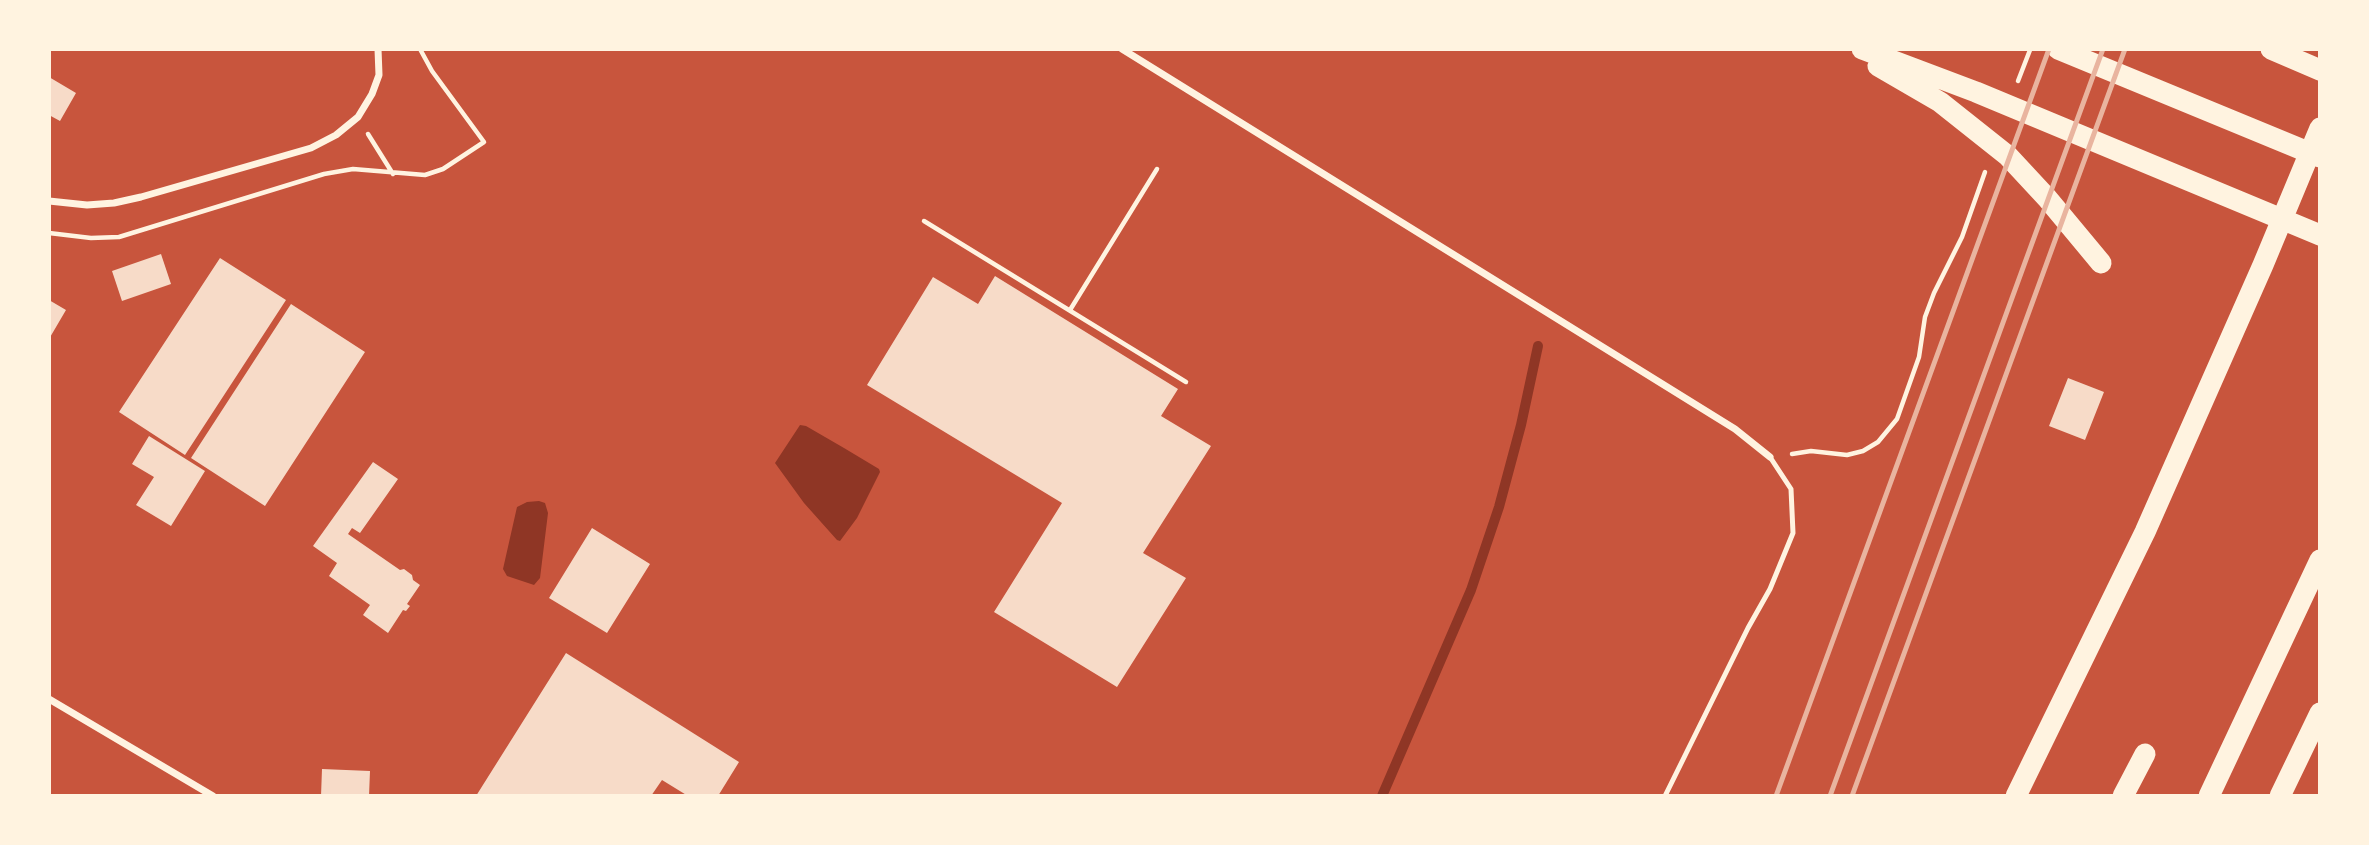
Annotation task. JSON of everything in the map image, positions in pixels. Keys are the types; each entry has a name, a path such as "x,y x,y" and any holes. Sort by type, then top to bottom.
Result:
{"highway":[{"path":"1849,49 1940,102 2008,156 2101,263"},
{"path":"1862,49 1976,93 2320,235"},
{"path":"2058,49 2320,157"},
{"path":"2271,49 2320,70"},
{"path":"2016,796 2145,531 2263,265 2320,128"},
{"path":"2209,796 2320,560"},
{"path":"2280,796 2320,713"},
{"path":"2123,796 2145,754"}],"street":[{"path":"49,201 87,205 114,203 311,148 337,135 358,117 372,94 379,75 378,49"},
{"path":"1122,49 1724,421 1770,457"},
{"path":"49,699 213,796"}],"lane":[{"path":"1665,796 1770,589 1793,533 1791,489 1770,457"}],"path":[{"path":"49,233 91,238 119,237 324,174 353,169 425,175 443,169 484,142 432,71 420,49"},
{"path":"1070,310 1157,169"},
{"path":"924,221 1186,382"},
{"path":"1770,457 1811,451 1847,455 1863,451 1878,442 1888,431 1897,419 1919,357 1926,317 1934,293 1962,237"}],"shaded area":[{"path":"800,425 879,469 880,472 857,518 840,541 804,503 775,463"},
{"path":"527,502 545,503 548,513 540,578 534,585 507,576 503,569 517,507"}],"building":[{"path":"49,77 76,93 60,121 49,115"},
{"path":"161,254 171,284 122,301 112,271"},
{"path":"220,258 286,300 185,455 119,412"},
{"path":"995,276 1178,389 1161,416 1211,446 1143,553 1186,578 1117,687 994,612 1062,503 867,385 933,277 978,304"},
{"path":"49,300 66,310 49,339"},
{"path":"291,304 365,352 265,506 191,458"},
{"path":"2068,378 2104,392 2085,440 2049,426"},
{"path":"149,436 205,471 171,526 136,505 154,477 132,464"},
{"path":"373,462 398,479 360,533 352,528 348,534 400,570 404,569 420,585 407,604 410,606 406,611 403,610 388,633 363,615 370,605 329,576 337,563 313,546"},
{"path":"592,528 650,564 607,633 549,598"},
{"path":"566,653 739,762 718,796 688,796 662,780 651,796 476,796"},
{"path":"322,769 370,771 369,796 321,796"}],"waterway":[{"path":"1382,796 1471,590 1499,507 1538,346"}],"railway":[{"path":"1776,796 2049,49"},
{"path":"1830,796 2103,49"},
{"path":"1852,796 2125,49"}]}
